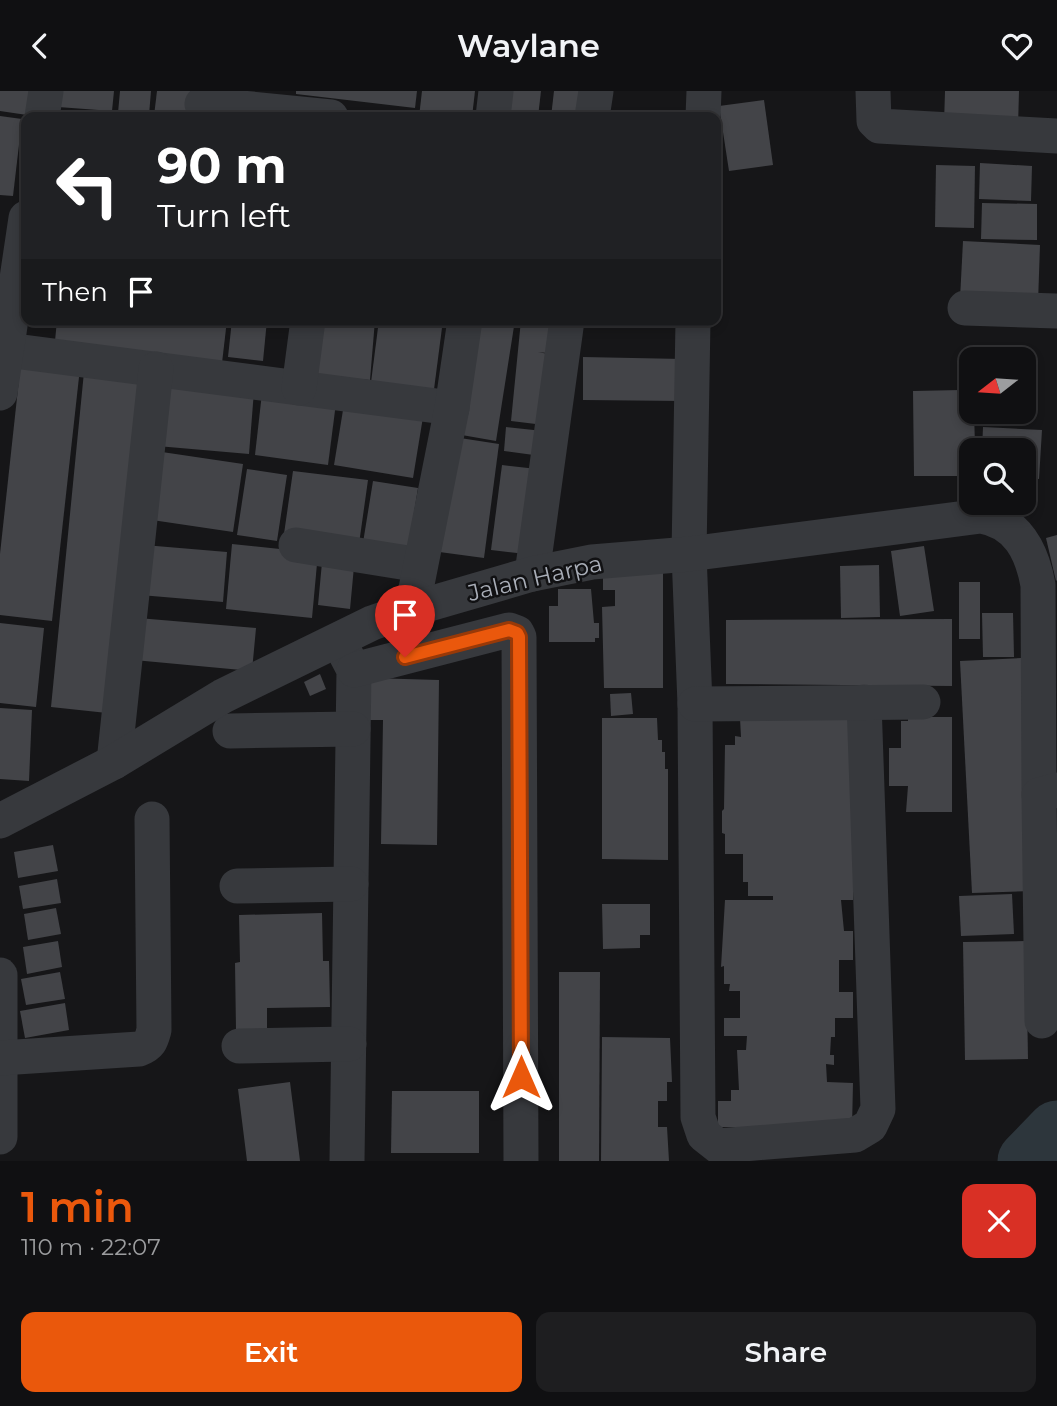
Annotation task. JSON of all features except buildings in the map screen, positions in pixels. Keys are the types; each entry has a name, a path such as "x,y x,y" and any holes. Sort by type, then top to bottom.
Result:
{"street":[{"path":"43,112 46,91"},
{"path":"494,112 496,91"},
{"path":"593,112 596,91"},
{"path":"702,112 704,91"},
{"path":"873,91 873,116 879,126 1057,136"},
{"path":"202,104 281,112"},
{"path":"0,393 3,349 21,246"},
{"path":"965,308 1057,311"},
{"path":"299,387 307,326"},
{"path":"412,609 452,408 464,326"},
{"path":"532,574 566,326"},
{"path":"693,326 689,554 695,704 698,1117 704,1135 718,1146 855,1135 870,1126 878,1109 863,702"},
{"path":"3,349 452,408"},
{"path":"114,762 156,369"},
{"name":"Jalan Harpa","path":"0,821 114,762 223,697 346,655 372,623 412,609 532,574 592,562 689,554 981,516 1003,522 1023,540 1044,603 1048,792 1042,1021"},
{"path":"296,545 420,565"},
{"path":"347,1161 353,729 346,655 509,630 517,633 519,637 521,1161"},
{"path":"695,704 923,702"},
{"path":"230,731 353,729"},
{"path":"1,1058 139,1049 151,1041 154,1030 152,820"},
{"path":"237,886 351,884"},
{"path":"0,975 0,1137"},
{"path":"239,1046 349,1044"}],"waterway":[{"path":"1028,1161 1057,1131"}],"route":[{"path":"405,657 509,630 517,633 519,637 521,1077"}]}
